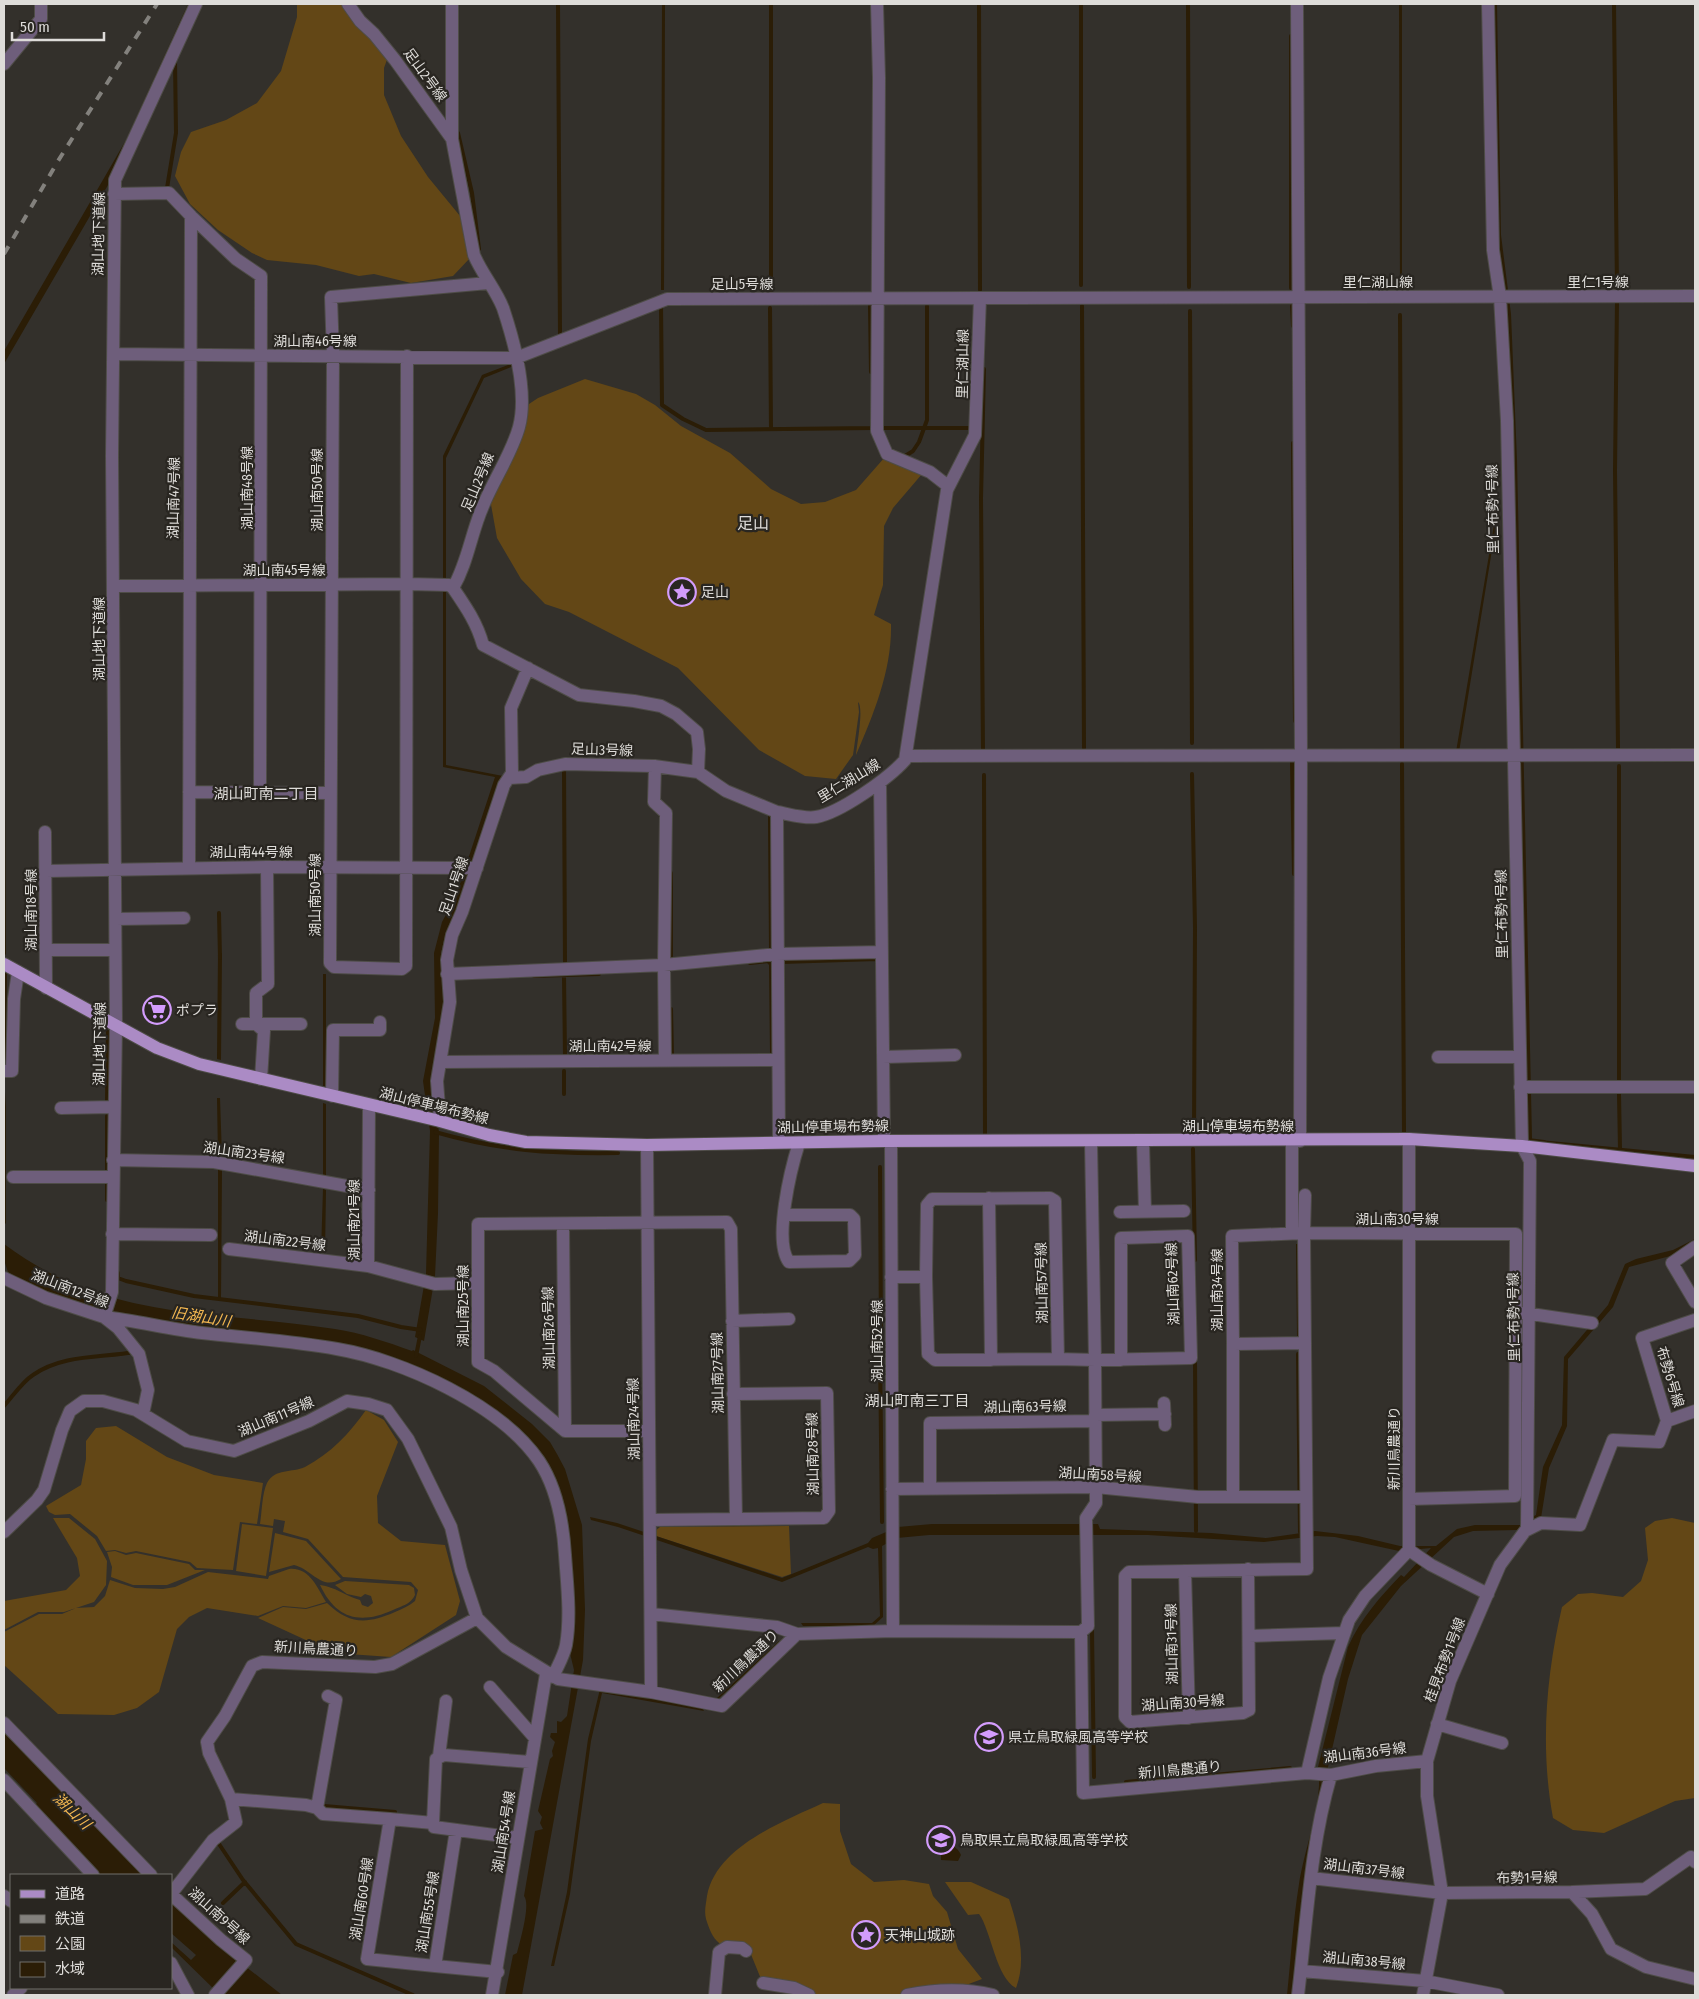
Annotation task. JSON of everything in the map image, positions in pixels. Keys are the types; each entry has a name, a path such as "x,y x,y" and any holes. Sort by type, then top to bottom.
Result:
{"main road":[{"name":"湖山停車場布勢線","path":"4,964 156,1048 199,1064 440,1121 489,1135 526,1142 646,1145 887,1141 1142,1142 1410,1139 1522,1146 1695,1166"}],"street":[{"path":"4,64 41,19 40,4"},
{"name":"湖山地下道線","path":"105,1315 112,1292 112,1177 116,1025 112,456 114,194 115,180 196,4"},
{"name":"足山2号線","path":"348,4 360,21 374,34 395,60 452,139 474,255 502,306 516,358 523,402 519,429 482,509 466,561 453,588"},
{"path":"452,4 452,139"},
{"path":"877,4 879,78 877,431 887,454 930,472 948,486"},
{"path":"1297,4 1301,756 1296,1141 1298,1233"},
{"path":"1488,4 1492,250 1500,297"},
{"path":"114,194 169,193 191,216"},
{"name":"湖山南47号線","path":"188,868 191,216"},
{"name":"湖山南48号線","path":"191,216 236,259 261,276 260,792"},
{"name":"湖山南50号線","path":"407,356 406,966 402,968 334,967 330,963 333,356 330,297 488,283"},
{"name":"里仁1号線","path":"1500,297 1695,296"},
{"name":"里仁湖山線","path":"777,812 814,817 820,816 845,804 880,782 902,764 906,756 948,486 976,435 980,298 1500,297"},
{"name":"里仁布勢1号線","path":"1500,297 1507,421 1522,1146 1530,1161 1528,1256 1531,1314 1527,1529"},
{"name":"足山5号線","path":"516,358 667,299 980,298"},
{"name":"湖山南46号線","path":"114,354 516,358"},
{"name":"湖山南45号線","path":"114,586 408,584 449,585 453,588"},
{"path":"453,588 478,626 483,646 579,695 661,706 676,714 697,732 699,748 698,772 726,791 777,812 779,1142"},
{"name":"足山1号線","path":"440,1121 437,1088 450,1002 447,960 452,934 462,912 472,868 504,785 512,773 511,708 528,668"},
{"path":"906,756 1695,756"},
{"name":"足山3号線","path":"508,778 526,777 538,770 565,764 655,766 698,772"},
{"path":"655,766 654,802 666,813 665,1061"},
{"name":"湖山南52号線","path":"880,782 883,1057 891,1277 893,1631"},
{"path":"189,792 330,793"},
{"name":"湖山南18号線","path":"45,832 46,988"},
{"path":"260,1079 264,1031 256,1024 256,993 268,984 268,867"},
{"name":"湖山南44号線","path":"46,871 268,867 472,868"},
{"path":"116,919 184,918"},
{"path":"46,950 115,950"},
{"path":"447,974 664,965 778,954 882,952"},
{"path":"4,1071 12,1071 14,999 18,972"},
{"path":"332,1096 333,1030 380,1030 380,1022"},
{"path":"242,1024 301,1024"},
{"path":"883,1057 955,1055"},
{"path":"1438,1057 1520,1057"},
{"name":"湖山南42号線","path":"441,1062 778,1060"},
{"path":"1520,1087 1695,1087"},
{"name":"湖山南21号線","path":"369,1105 368,1266 430,1282 477,1283"},
{"path":"62,1108 114,1107"},
{"name":"新川鳥農通り","path":"1409,1550 1410,1139"},
{"path":"1081,1632 1088,1626 1086,1518 1096,1503 1091,1142"},
{"path":"1142,1142 1145,1211"},
{"path":"784,1215 850,1215 854,1219 854,1255 849,1261 789,1262 784,1256 784,1215 790,1171 799,1143"},
{"name":"湖山南24号線","path":"646,1145 651,1692"},
{"name":"湖山南23号線","path":"113,1160 214,1162 369,1190"},
{"path":"13,1177 112,1177"},
{"path":"1298,1233 1304,1195"},
{"path":"989,1198 991,1360"},
{"name":"湖山南57号線","path":"989,1198 1050,1198 1055,1202 1058,1360 935,1360 928,1354 927,1205 932,1199 989,1198"},
{"path":"1120,1212 1184,1211"},
{"name":"湖山南25号線","path":"565,1431 494,1371 478,1362 478,1224 647,1222"},
{"name":"湖山南27号線","path":"647,1222 728,1222 731,1228 736,1519"},
{"name":"湖山南26号線","path":"563,1224 565,1431"},
{"name":"湖山南30号線","path":"1248,1569 1250,1636 1249,1710 1243,1713 1130,1722 1125,1717 1125,1576 1129,1572 1248,1569 1307,1570 1305,1343 1298,1233 1516,1234 1515,1496 1409,1499"},
{"name":"湖山南34号線","path":"1298,1233 1232,1236 1232,1344 1305,1343"},
{"path":"112,1234 211,1235"},
{"name":"湖山南62号線","path":"1058,1360 1121,1360 1191,1358 1188,1236 1121,1238 1121,1360"},
{"path":"1695,1247 1672,1263 1695,1302"},
{"name":"湖山南22号線","path":"229,1249 368,1266"},
{"path":"891,1277 926,1277"},
{"name":"湖山南12号線","path":"4,1278 46,1298 105,1315 124,1334 139,1354 148,1390 143,1414"},
{"path":"1517,1313 1592,1323"},
{"name":"湖山南54号線","path":"105,1315 202,1333 339,1349 370,1357 449,1388 498,1420 538,1460 555,1492 560,1514 565,1552 566,1646 552,1677 534,1737 498,1972 492,1995"},
{"path":"732,1321 788,1319"},
{"name":"布勢6号線","path":"1667,1421 1642,1338 1695,1320"},
{"path":"1232,1344 1233,1497"},
{"name":"湖山南28号線","path":"733,1394 827,1393 829,1510 824,1518 736,1519"},
{"name":"湖山南11号線","path":"4,1532 37,1500 44,1490 62,1430 70,1411 77,1405 93,1400 126,1407 143,1414 187,1441 234,1451 309,1421 347,1401 387,1410 408,1439 451,1527 461,1570 477,1618"},
{"path":"1527,1529 1541,1523 1580,1525 1613,1440 1659,1442 1667,1421 1695,1413"},
{"path":"1095,1418 1165,1414"},
{"name":"湖山南63号線","path":"930,1489 930,1423 1095,1418"},
{"path":"565,1431 648,1431"},
{"name":"湖山南58号線","path":"892,1489 1096,1487 1198,1497 1306,1497"},
{"path":"650,1520 736,1519"},
{"name":"桂見布勢1号線","path":"1425,1981 1442,1893 1427,1796 1427,1761 1450,1681 1500,1565 1527,1529"},
{"path":"1307,1773 1329,1678 1349,1620 1365,1596 1409,1550 1431,1564 1488,1594"},
{"name":"湖山南31号線","path":"1185,1570 1188,1718"},
{"path":"651,1614 777,1627 797,1634"},
{"path":"477,1618 506,1647 552,1677"},
{"name":"新川鳥農通り","path":"172,1894 213,1840 236,1822 231,1800 209,1753 207,1742 225,1716 252,1666 262,1662 375,1667 392,1664 477,1618"},
{"name":"新川鳥農通り","path":"552,1677 651,1692 722,1706 797,1634 893,1631 1081,1632 1083,1793 1307,1773"},
{"path":"1250,1636 1344,1633"},
{"path":"490,1688 534,1737"},
{"path":"317,1808 336,1700 328,1696"},
{"path":"446,1701 439,1756 436,1759 434,1827 518,1838"},
{"path":"4,1723 150,1874"},
{"path":"1437,1724 1502,1743"},
{"path":"439,1756 530,1762"},
{"name":"湖山南36号線","path":"1307,1773 1331,1775 1376,1766 1427,1761"},
{"path":"1311,1878 1319,1823 1331,1775"},
{"path":"4,1780 92,1874"},
{"path":"231,1800 306,1805 317,1808 323,1814 433,1823"},
{"name":"湖山南60号線","path":"390,1819 367,1959 435,1966"},
{"name":"湖山南55号線","path":"456,1830 435,1966 498,1972"},
{"path":"1572,1892 1645,1889 1691,1858 1695,1862"},
{"name":"湖山南37号線","path":"1298,1995 1311,1878 1442,1893"},
{"name":"布勢1号線","path":"1442,1893 1572,1892 1592,1914 1611,1949 1646,1968 1695,1979"},
{"name":"湖山南9号線","path":"172,1894 221,1940 246,1960 215,1995"},
{"path":"715,1995 719,1952 727,1947 742,1948 746,1951"},
{"path":"172,1965 188,1995"},
{"name":"湖山南38号線","path":"1301,1971 1425,1981"},
{"path":"1423,1995 1425,1981 1498,1995"},
{"path":"763,1983 794,1988 809,1995"},
{"path":"907,1995 929,1990 972,1990 993,1995"}],"green space":[{"path":"297,4 346,4 389,54 384,68 384,95 401,136 428,177 465,222 470,258 453,276 411,283 374,274 359,276 316,265 267,260 252,253 218,230 190,204 175,176 181,152 191,132 226,120 257,103 281,71 297,17"},
{"path":"585,379 636,394 655,405 681,426 730,453 771,489 801,504 825,502 856,490 885,457 922,474 893,508 884,526 883,585 874,615 891,624 891,641 885,675 881,691 856,755 860,718 860,705 858,702 859,712 853,755 836,779 805,776 759,750 678,668 569,612 545,604 521,579 497,538 490,499 529,404 538,398"},
{"path":"366,1410 384,1420 398,1442 377,1496 378,1523 401,1541 445,1545 460,1601 456,1615 391,1657 334,1653 258,1618 283,1607 306,1609 327,1603 351,1619 367,1620 385,1616 415,1601 418,1590 411,1582 343,1577 308,1539 283,1532 285,1521 274,1519 273,1526 260,1524 264,1492 270,1478 279,1473 305,1467 323,1456 346,1435"},
{"path":"116,1426 167,1457 214,1475 263,1483 257,1524 240,1522 233,1570 197,1568 190,1562 136,1551 126,1553 115,1550 106,1551 97,1536 70,1514 55,1515 49,1512 46,1506 81,1485 86,1459 86,1441 96,1428"},
{"path":"53,1518 69,1518 95,1539 107,1561 106,1585 94,1602 64,1612 38,1612 4,1630 4,1601 66,1590 80,1576 77,1558"},
{"path":"1672,1518 1695,1523 1695,1798 1675,1801 1604,1833 1573,1830 1553,1818 1547,1765 1546,1739 1549,1686 1556,1633 1562,1607 1578,1594 1592,1593 1623,1597 1641,1581 1648,1560 1645,1528 1655,1521"},
{"path":"242,1524 273,1528 266,1576 236,1571"},
{"path":"789,1526 791,1574 782,1577 656,1536 655,1531 660,1527"},
{"path":"275,1533 306,1541 341,1579 334,1582 322,1581 294,1565 269,1572"},
{"path":"115,1551 126,1555 136,1553 189,1564 195,1570 205,1570 167,1585 133,1585 111,1577 112,1567 107,1552"},
{"path":"289,1569 296,1569 308,1575 326,1602 306,1608 283,1606 258,1616 207,1608 189,1617 177,1629 159,1692 137,1708 114,1715 58,1714 4,1665 4,1632 39,1614 62,1614 76,1608 94,1607 105,1596 110,1580 135,1588 163,1589 175,1587 208,1572 268,1579 269,1576"},
{"path":"345,1581 409,1585 414,1588 415,1595 406,1604 381,1615 360,1618 350,1616 341,1612 334,1605 320,1585 360,1600 362,1605 368,1607 373,1603 371,1596 365,1594 361,1597 347,1594 335,1585"},
{"path":"823,1803 840,1804 840,1831 851,1864 874,1882 904,1880 929,1884 933,1896 947,1912 958,1949 982,1979 966,1985 930,1988 896,1995 817,1995 797,1986 761,1979 750,1952 726,1947 716,1941 706,1919 705,1908 713,1879 723,1863 753,1838"},
{"path":"945,1882 971,1882 1009,1899 1018,1932 1021,1955 1021,1966 1016,1988 1009,1983 1003,1974 979,1914 968,1915"}],"water":[{"path":"188,4 193,4 108,185 4,364 4,351 126,140"},
{"path":"662,4 665,4 664,290 661,290"},
{"path":"1399,4 1402,4 1402,293 1400,293"},
{"path":"1493,4 1497,4 1501,235 1511,314 1517,460 1532,1138 1527,1159 1528,1519 1536,1515 1543,1467 1562,1425 1564,1357 1608,1305 1625,1264 1636,1259 1673,1250 1695,1239 1695,1243 1674,1255 1629,1267 1613,1307 1568,1359 1567,1426 1549,1468 1541,1518 1517,1530 1473,1531 1454,1537 1401,1586 1362,1635 1348,1679 1328,1767 1295,1995 1287,1995 1301,1871 1316,1810 1319,1780 1318,1767 1348,1647 1365,1617 1378,1600 1401,1575 1404,1577 1431,1548 1399,1551 1335,1537 1317,1536 1264,1542 1148,1535 929,1535 897,1538 882,1546 883,1617 873,1626 803,1626 801,1623 872,1623 880,1616 878,1548 868,1547 782,1582 618,1527 591,1520 590,1517 617,1523 782,1578 868,1543 872,1538 898,1527 932,1524 1098,1524 1100,1529 1211,1533 1266,1538 1315,1531 1358,1536 1400,1546 1436,1546 1457,1529 1475,1525 1520,1525 1523,1416 1523,1157 1500,262 1497,231"},
{"path":"662,306 484,378 446,458 446,765 503,776 462,901 445,936 441,953 444,997 433,1096 439,1132 438,1213 435,1276 424,1341 415,1337 426,1274 430,1131 423,1081 435,1018 434,953 442,922 456,896 495,777 443,767 443,456 482,375"},
{"path":"1497,507 1499,507 1459,752 1456,752"},
{"path":"5,790 6,955 4,953"},
{"path":"218,953 222,953 221,1060 217,1059"},
{"path":"4,972 7,973 6,1059 4,1062"},
{"path":"323,974 326,974 326,1087 323,1086"},
{"path":"4,1076 6,1108 6,1224 4,1222"},
{"path":"217,1098 220,1098 222,1157 218,1156"},
{"path":"323,1103 326,1104 326,1177 323,1176"},
{"path":"1540,1140 1695,1155 1695,1159 1539,1143"},
{"path":"218,1168 222,1168 221,1300 218,1299"},
{"path":"323,1189 326,1190 325,1253 321,1252"},
{"name":"旧湖山川","path":"4,1244 58,1277 82,1288 123,1301 183,1312 335,1329 364,1335 413,1350 484,1386 532,1424 550,1442 565,1469 582,1525 585,1610 583,1660 522,1995 505,1995 513,1955 517,1953 524,1923 526,1900 524,1896 535,1831 543,1829 540,1823 542,1817 538,1811 550,1759 553,1756 552,1751 555,1742 550,1737 551,1733 557,1733 557,1721 561,1722 567,1716 574,1670 569,1649 563,1514 527,1441 401,1364 164,1323 72,1303 24,1283 8,1272 4,1260"},
{"path":"1296,1244 1299,1244 1300,1336 1297,1336"},
{"path":"779,1641 781,1643 717,1698"},
{"path":"600,1689 702,1707 704,1711 602,1693 591,1741 570,1894 554,1966 551,1966 567,1892 588,1739"},
{"name":"湖山川","path":"4,1729 145,1874 99,1874 34,1806 37,1803 4,1768"},
{"path":"930,1840 944,1842 956,1848 961,1855 958,1861 941,1860 941,1852 929,1844"},
{"path":"172,1901 236,1959 282,1995 220,1995 172,1948 172,1943 191,1960 196,1955 172,1934"}],"waterway":[{"path":"558,4 560,334"},
{"path":"771,4 771,293"},
{"path":"979,4 980,290"},
{"path":"1081,4 1081,285"},
{"path":"1188,4 1189,287"},
{"path":"1614,4 1617,291"},
{"path":"1291,36 1291,288"},
{"path":"167,188 176,133 175,61"},
{"path":"458,133 472,193 479,249"},
{"path":"1617,301 1615,470 1618,748"},
{"path":"661,305 662,405 683,419 706,430 872,428 872,424"},
{"path":"870,306 871,372"},
{"path":"905,456 913,451 919,442 927,420 927,306"},
{"path":"1082,306 1084,748"},
{"path":"1292,306 1293,326"},
{"path":"770,308 771,429"},
{"path":"1190,311 1192,743"},
{"path":"1400,315 1402,751"},
{"path":"983,751 981,498 984,369"},
{"path":"881,428 972,428"},
{"path":"1293,443 1295,721"},
{"path":"1292,762 1294,874"},
{"path":"1402,764 1404,1132"},
{"path":"564,766 565,967"},
{"path":"1619,766 1619,1081"},
{"path":"1192,774 1195,928 1194,1134"},
{"path":"984,775 985,1135"},
{"path":"770,817 771,948"},
{"path":"671,873 671,956"},
{"path":"219,913 220,958"},
{"path":"781,962 877,959 877,962"},
{"path":"750,963 768,961 771,964 772,1052"},
{"path":"534,976 599,974"},
{"path":"564,976 565,1056"},
{"path":"671,1009 672,1055"},
{"path":"107,1103 108,1032"},
{"path":"564,1071 564,1094"},
{"path":"1619,1094 1620,1149"},
{"path":"107,1116 107,1171"},
{"path":"435,1132 482,1143 526,1150 570,1153 618,1153"},
{"path":"1528,1140 1544,1142"},
{"path":"1193,1149 1195,1260"},
{"path":"880,1167 881,1340"},
{"path":"107,1182 107,1200"},
{"path":"118,1273 118,1278 126,1281 194,1296 358,1316 421,1330"},
{"path":"416,1356 420,1336"},
{"path":"4,1406 25,1381 45,1368 57,1363 135,1352"},
{"path":"880,1354 882,1522"},
{"path":"1298,1354 1300,1532"},
{"path":"1195,1359 1196,1531"},
{"path":"1092,1630 1094,1777"},
{"path":"1202,1776 1290,1768"},
{"path":"1126,1782 1194,1776"},
{"path":"324,1806 395,1812"},
{"path":"217,1841 243,1880 296,1944 413,1995"},
{"path":"223,1903 245,1882"}],"railway":[{"path":"4,254 58,161 157,4"}],"place":[{"name":"足山","path":"682,592"},
{"name":"ポプラ","path":"157,1010"},
{"name":"県立鳥取緑風高等学校","path":"989,1737"},
{"name":"鳥取県立鳥取緑風高等学校","path":"941,1840"},
{"name":"天神山城跡","path":"866,1935"}],"district":[{"name":"足山","path":"753,523"},
{"name":"湖山町南二丁目","path":"266,794"},
{"name":"湖山町南三丁目","path":"917,1401"}]}
